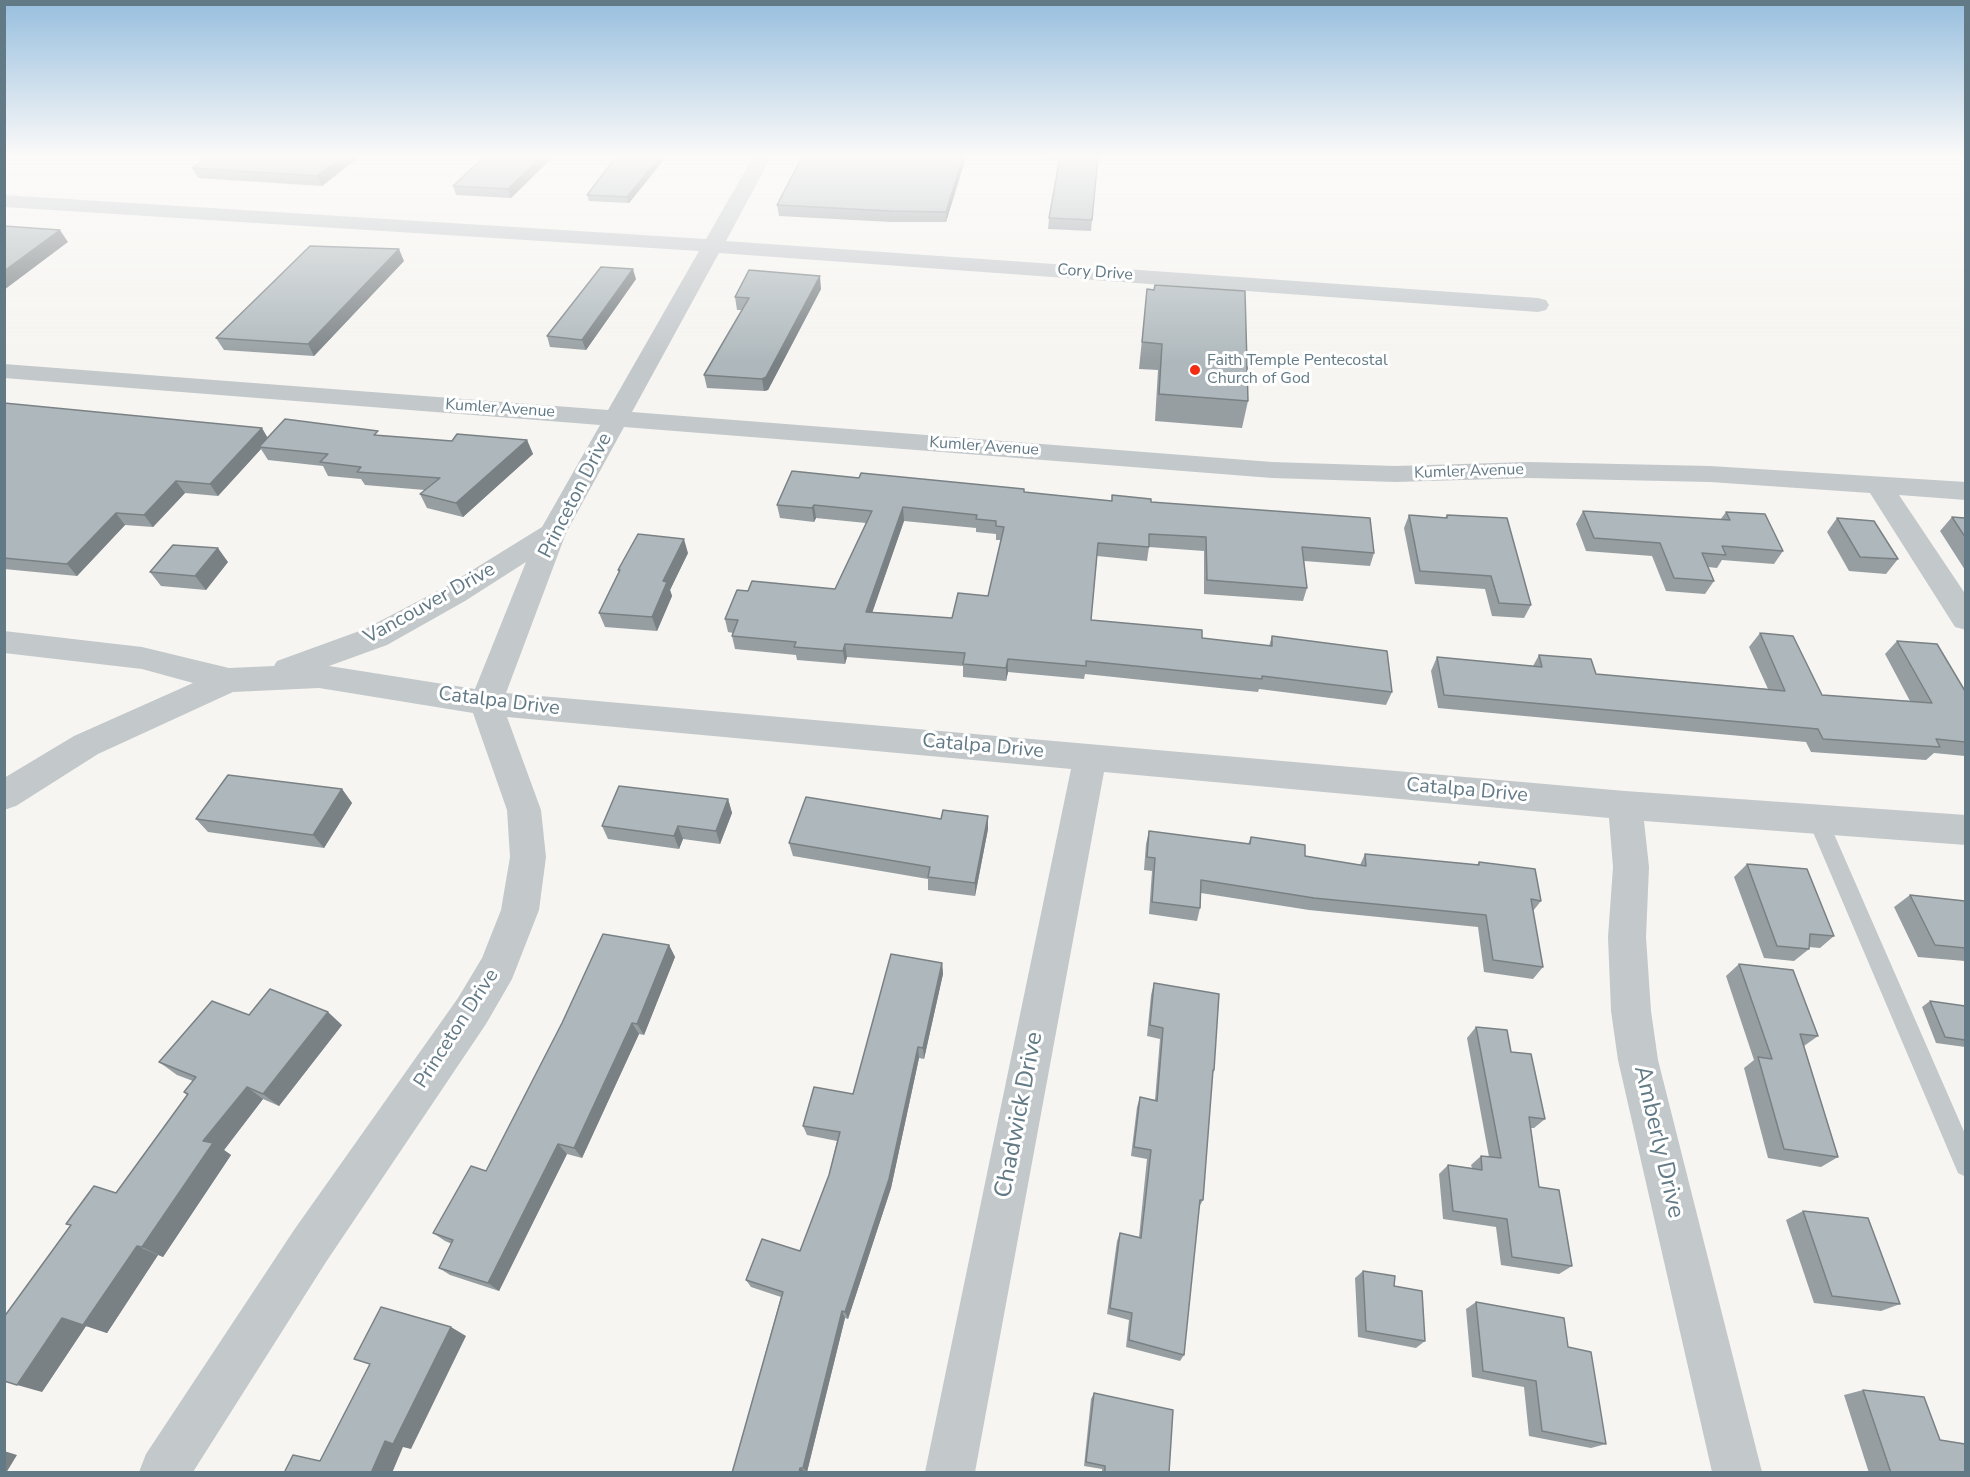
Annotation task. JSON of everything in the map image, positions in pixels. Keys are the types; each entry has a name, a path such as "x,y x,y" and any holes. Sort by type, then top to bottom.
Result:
{"street":[{"name":"Cory Drive","path":"396,226 1538,305"},
{"name":"Princeton Drive","path":"164,1473 310,1246 472,1011 498,967 520,910 528,857 527,833 524,810 486,703 552,533 723,226"},
{"name":"Kumler Avenue","path":"4,370 1272,470 1395,474 1528,470 1710,474 1965,490"},
{"path":"1879,486 1965,620"},
{"name":"Vancouver Drive","path":"268,677 376,637 455,594 552,533"},
{"name":"Catalpa Drive","path":"4,642 142,657 229,680 319,676 486,703 1625,805 1965,830"},
{"path":"4,796 86,745 229,680"},
{"name":"Chadwick Drive","path":"950,1473 1090,757"},
{"name":"Amberly Drive","path":"1625,805 1630,867 1627,937 1631,1011 1638,1060 1737,1473"}],"lane":[{"path":"1817,818 1965,1165"}],"building":[{"path":"4,226 60,230 4,271"},
{"path":"310,246 399,249 308,344 216,338"},
{"path":"601,267 633,269 582,340 547,336"},
{"path":"749,270 820,276 766,377 762,379 704,375 749,298 735,297"},
{"name":"Faith Temple Pentecostal Church of God","path":"1155,285 1245,291 1248,401 1159,394 1162,344 1142,342 1147,289 1154,290"},
{"path":"4,403 262,428 210,484 176,481 144,515 116,513 67,564 4,558"},
{"path":"285,419 378,431 374,435 452,441 457,434 527,440 456,503 420,494 440,478 357,472 361,467 320,462 328,454 259,447"},
{"path":"792,471 859,478 861,473 1024,489 1024,492 1112,501 1112,495 1151,499 1151,502 1370,518 1374,553 1302,547 1307,588 1207,580 1206,537 1149,534 1149,547 1098,543 1091,620 1202,630 1202,638 1272,646 1272,636 1387,651 1392,692 1262,676 1262,679 1086,661 1086,666 1008,659 1006,668 963,664 965,653 845,644 843,651 794,647 796,642 732,636 738,620 725,619 737,590 748,591 752,581 835,589 872,511 814,505 812,508 777,505","holes":["903,507 977,515 976,519 996,521 996,526 1004,527 988,596 958,593 952,618 866,612"]},
{"path":"1583,511 1730,520 1726,512 1765,514 1783,551 1722,546 1726,555 1702,553 1714,581 1674,578 1660,543 1594,538"},
{"path":"1409,515 1447,518 1447,515 1507,518 1531,605 1499,603 1491,576 1420,571"},
{"path":"1952,517 1965,518 1965,537"},
{"path":"1837,518 1874,521 1898,559 1860,557"},
{"path":"638,534 684,539 663,581 667,582 652,617 599,613 620,570 618,570"},
{"path":"173,545 218,548 195,576 150,572"},
{"path":"1760,633 1793,636 1822,695 1932,703 1897,641 1937,644 1965,691 1965,742 1936,739 1940,747 1823,739 1818,729 1444,695 1437,657 1542,667 1539,655 1591,659 1596,674 1785,691"},
{"path":"228,775 342,789 313,835 196,819"},
{"path":"619,786 728,799 716,831 678,826 674,836 602,826"},
{"path":"806,797 941,819 943,810 988,816 975,883 928,877 930,867 789,843"},
{"path":"1149,831 1250,844 1251,837 1305,845 1305,856 1366,866 1365,854 1479,865 1479,862 1535,869 1541,901 1531,899 1543,967 1493,960 1486,915 1314,898 1201,880 1200,908 1152,902 1155,858 1147,857"},
{"path":"1747,864 1807,869 1834,936 1810,934 1809,949 1777,946"},
{"path":"1910,895 1965,901 1965,948 1935,945"},
{"path":"603,934 669,945 637,1024 632,1023 574,1148 558,1144 488,1283 439,1268 453,1240 433,1233 471,1166 486,1171 562,1023"},
{"path":"891,954 942,963 923,1048 918,1047 889,1179 845,1312 842,1311 803,1468 800,1468 799,1473 732,1473 783,1292 746,1280 762,1239 800,1251 829,1175 840,1132 803,1126 814,1087 853,1094"},
{"path":"1739,964 1793,970 1818,1036 1800,1034 1838,1157 1784,1149 1758,1057 1772,1059"},
{"path":"1154,983 1219,994 1203,1200 1200,1200 1184,1355 1129,1340 1132,1313 1110,1308 1120,1233 1141,1238 1151,1150 1134,1147 1140,1097 1157,1101 1163,1028 1150,1025"},
{"path":"270,989 328,1012 263,1094 247,1087 203,1141 213,1143 142,1247 137,1246 83,1325 62,1318 17,1385 4,1381 4,1317 71,1225 66,1224 94,1186 116,1193 188,1094 184,1092 196,1077 159,1062 212,1001 249,1015"},
{"path":"1930,1001 1965,1006 1965,1040 1945,1037"},
{"path":"1476,1027 1507,1030 1511,1052 1531,1054 1545,1119 1529,1117 1539,1187 1559,1190 1572,1266 1512,1257 1507,1219 1453,1211 1448,1165 1482,1170 1481,1156 1501,1158"},
{"path":"1803,1211 1868,1218 1900,1304 1832,1296"},
{"path":"1363,1271 1395,1276 1394,1286 1422,1291 1425,1341 1366,1331"},
{"path":"1476,1302 1564,1318 1568,1347 1591,1352 1606,1444 1542,1431 1536,1381 1483,1371"},
{"path":"381,1307 451,1327 393,1444 385,1441 371,1473 284,1473 293,1455 320,1461 370,1364 354,1359"},
{"path":"1863,1390 1924,1397 1940,1440 1965,1444 1965,1473 1891,1473"},
{"path":"1094,1393 1173,1410 1169,1473 1105,1473 1105,1466 1086,1462"}],"place":[{"name":"Faith Temple Pentecostal Church of God","path":"1195,370"}]}
